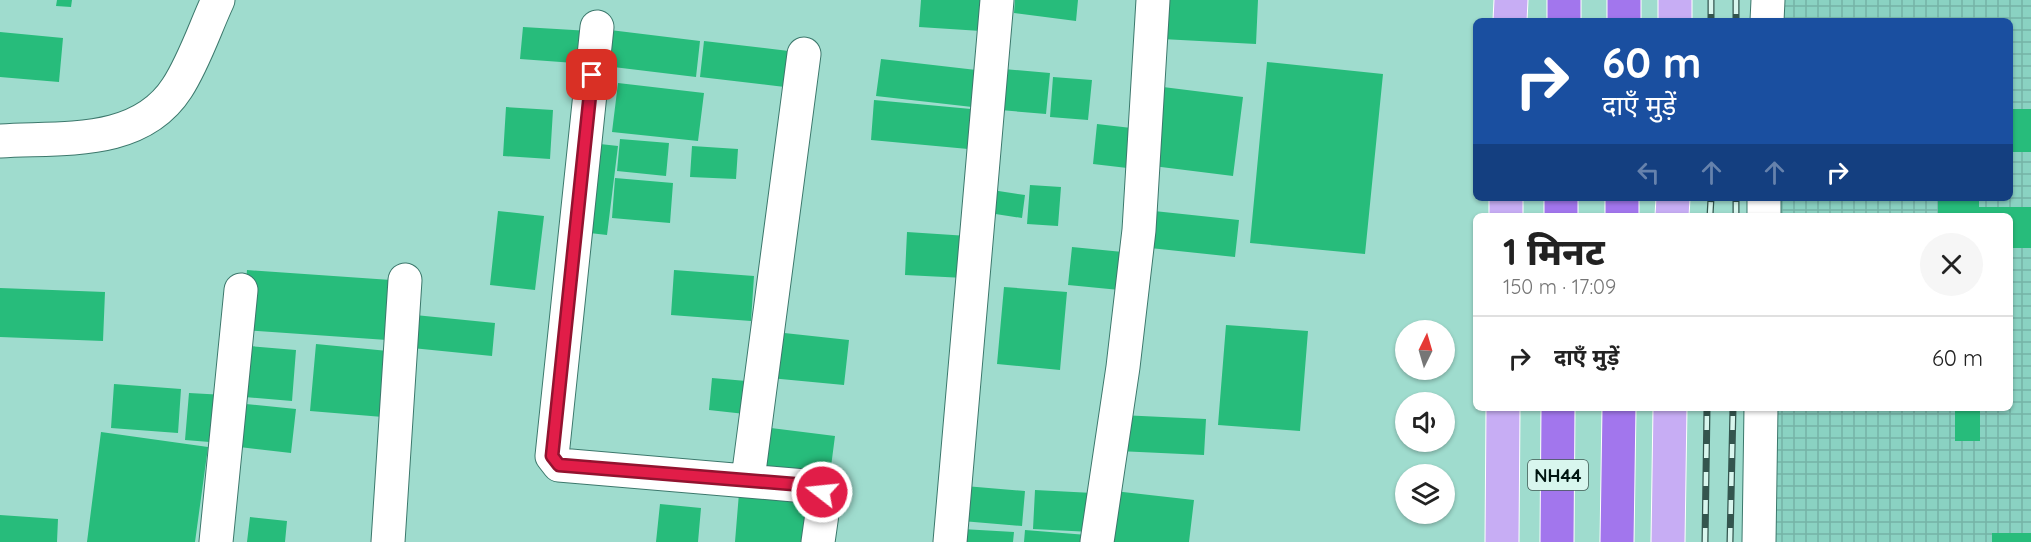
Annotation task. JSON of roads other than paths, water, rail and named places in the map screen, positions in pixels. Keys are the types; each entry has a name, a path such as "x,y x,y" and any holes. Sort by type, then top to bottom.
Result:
{"highway":[{"path":"1564,0 1564,18"},
{"path":"1624,0 1624,18"},
{"name":"NH44","path":"1557,542 1558,411"},
{"path":"1617,542 1619,411"}],"main road":[{"path":"1510,18 1511,0"},
{"path":"1675,0 1675,18"},
{"path":"1502,542 1503,411"},
{"path":"1668,542 1670,411"}],"street":[{"path":"0,141 110,134 130,128 164,104 178,87 218,0"},
{"path":"950,542 997,0"},
{"path":"1096,542 1123,367 1139,230 1154,0"},
{"path":"1767,18 1768,0"},
{"path":"597,27 552,456 559,465 817,486 824,500 818,542"},
{"path":"748,479 804,54"},
{"path":"387,542 405,280"},
{"path":"216,542 240,290"},
{"path":"1759,542 1761,411"}],"railway":[{"path":"1711,0 1711,18"},
{"path":"1736,0 1736,18"},
{"path":"1710,213 1711,201"},
{"path":"1736,201 1736,213"},
{"path":"1705,542 1707,411"},
{"path":"1730,542 1733,411"}]}
